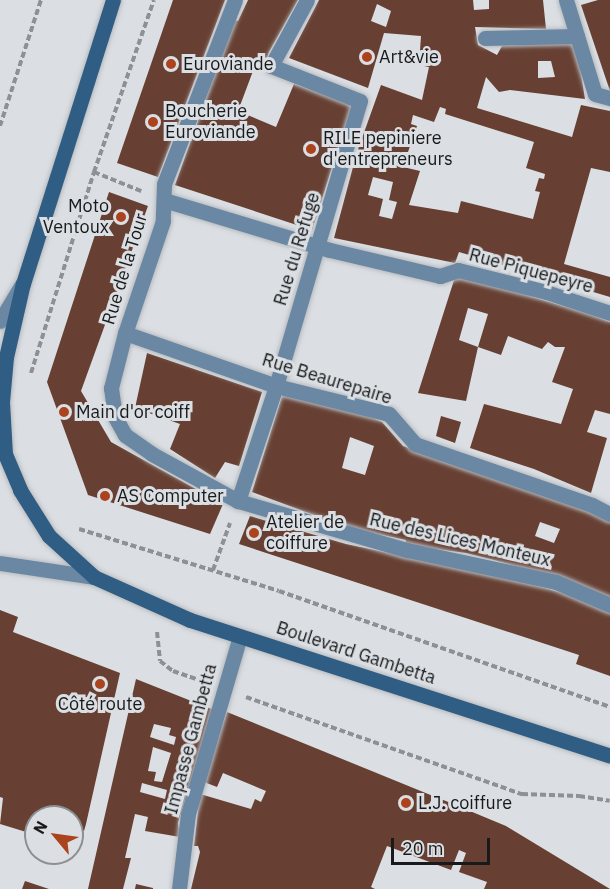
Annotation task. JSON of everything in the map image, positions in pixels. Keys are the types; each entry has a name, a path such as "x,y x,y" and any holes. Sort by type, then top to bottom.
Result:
{"main road":[{"name":"Boulevard Gambetta","path":"112,0 23,284 6,357 2,402 2,457 49,536 94,577 190,620 610,756"}],"street":[{"name":"Rue de la Tour","path":"115,417 111,388 125,333 163,221 157,197 235,0"},
{"name":"Rue du Refuge","path":"238,501 276,386 360,101 271,66 307,0"},
{"path":"566,0 595,94 610,98"},
{"path":"485,38 577,36"},
{"name":"Rue Piquepeyre","path":"157,197 318,246 440,276 458,270 546,292 610,313"},
{"path":"0,321 23,284"},
{"name":"Rue Beaurepaire","path":"125,333 276,386 389,414 416,444 592,505 610,514"},
{"name":"Rue des Lices Monteux","path":"115,417 126,435 152,454 238,501 407,550 556,582 610,605"},
{"path":"0,563 94,577"},
{"name":"Impasse Gambetta","path":"179,889 188,814 240,636"}],"path":[{"path":"0,126 41,0"},
{"path":"29,381 94,172 154,0"},
{"path":"94,172 157,197"},
{"path":"213,570 232,517"},
{"path":"70,526 213,570 610,707"},
{"path":"156,623 160,660 173,671 522,794 579,796 610,801"}],"building":[{"path":"173,0 225,0 158,177 117,163"},
{"path":"248,0 298,0 269,52 262,73 253,71 238,111 276,127 294,84 352,105 312,230 175,185 231,29 235,20 238,21"},
{"path":"319,0 473,0 474,10 489,9 489,0 543,0 546,29 475,27 478,45 497,55 502,46 576,42 585,99 510,90 499,92 486,77 477,108 572,137 581,105 610,111 610,172 591,168 564,264 610,277 610,297 459,252 455,263 334,238 357,152 381,85 422,100 429,67 419,65 421,36 384,33 368,88 289,58","holes":["377,4 391,11 386,27 371,21","538,61 551,61 555,77 538,78","440,107 446,109 445,114 534,142 526,168 545,174 544,179 539,178 535,191 540,192 533,219 461,201 458,213 409,205 420,171 399,166 403,152 408,152 417,126 411,124 413,115 434,122","373,177 393,182 389,200 397,202 392,219 379,216 383,199 368,195"]},
{"path":"598,0 610,0 610,91 581,5"},
{"path":"109,192 148,206 81,391 111,442 223,504 210,534 88,495 47,382"},
{"path":"456,274 610,322 610,414 595,410 587,432 607,438 591,493 534,469 470,448 484,404 561,424 573,389 552,382 565,347 555,347 548,342 542,349 508,336 501,355 478,347 466,401 418,393","holes":["468,308 488,314 478,347 459,340"]},
{"path":"147,353 262,392 239,466 225,462 215,478 170,449 180,424 135,408"},
{"path":"283,393 370,417 382,422 403,446 561,500 610,521 610,599 578,584 494,560 466,553 405,545 406,540 349,528 252,492","holes":["350,437 374,446 365,475 342,468","540,522 560,529 554,543 535,536"]},
{"path":"441,416 461,422 455,443 436,436"},
{"path":"250,516 346,544 514,579 576,597 610,612 610,676 576,664 579,655 239,544"},
{"path":"0,610 18,617 13,632 120,673 84,831 84,805 24,805 24,831 0,824 3,798 0,797"},
{"path":"136,679 214,710 178,823 180,837 145,831 148,817 135,814 125,858 131,858 123,889 88,889","holes":["154,724 171,728 169,735 176,737 174,745 150,737","153,747 171,753 162,782 154,781 156,772 148,771","142,783 167,790 165,799 140,792"]},
{"path":"227,712 433,796 429,805 437,809 441,799 506,826 610,889 484,889 487,882 459,872 466,853 459,850 451,870 387,846 371,887 375,889 191,889 200,852 198,846 194,846 200,794 251,809 255,799 261,802 266,791 223,773 217,787 204,782"},
{"path":"25,881 49,889 22,889"},
{"path":"136,884 153,888 153,889 135,889"}],"place":[{"name":"Art&vie","path":"367,57"},
{"name":"Euroviande","path":"171,64"},
{"name":"Boucherie Euroviande","path":"153,122"},
{"name":"RILE pepiniere d'entrepreneurs","path":"311,149"},
{"name":"Moto Ventoux","path":"121,217"},
{"name":"Main d'or coiff","path":"64,412"},
{"name":"AS Computer","path":"105,496"},
{"name":"Atelier de coiffure","path":"254,533"},
{"name":"Côté route","path":"100,684"},
{"name":"L.J. coiffure","path":"406,803"}]}
